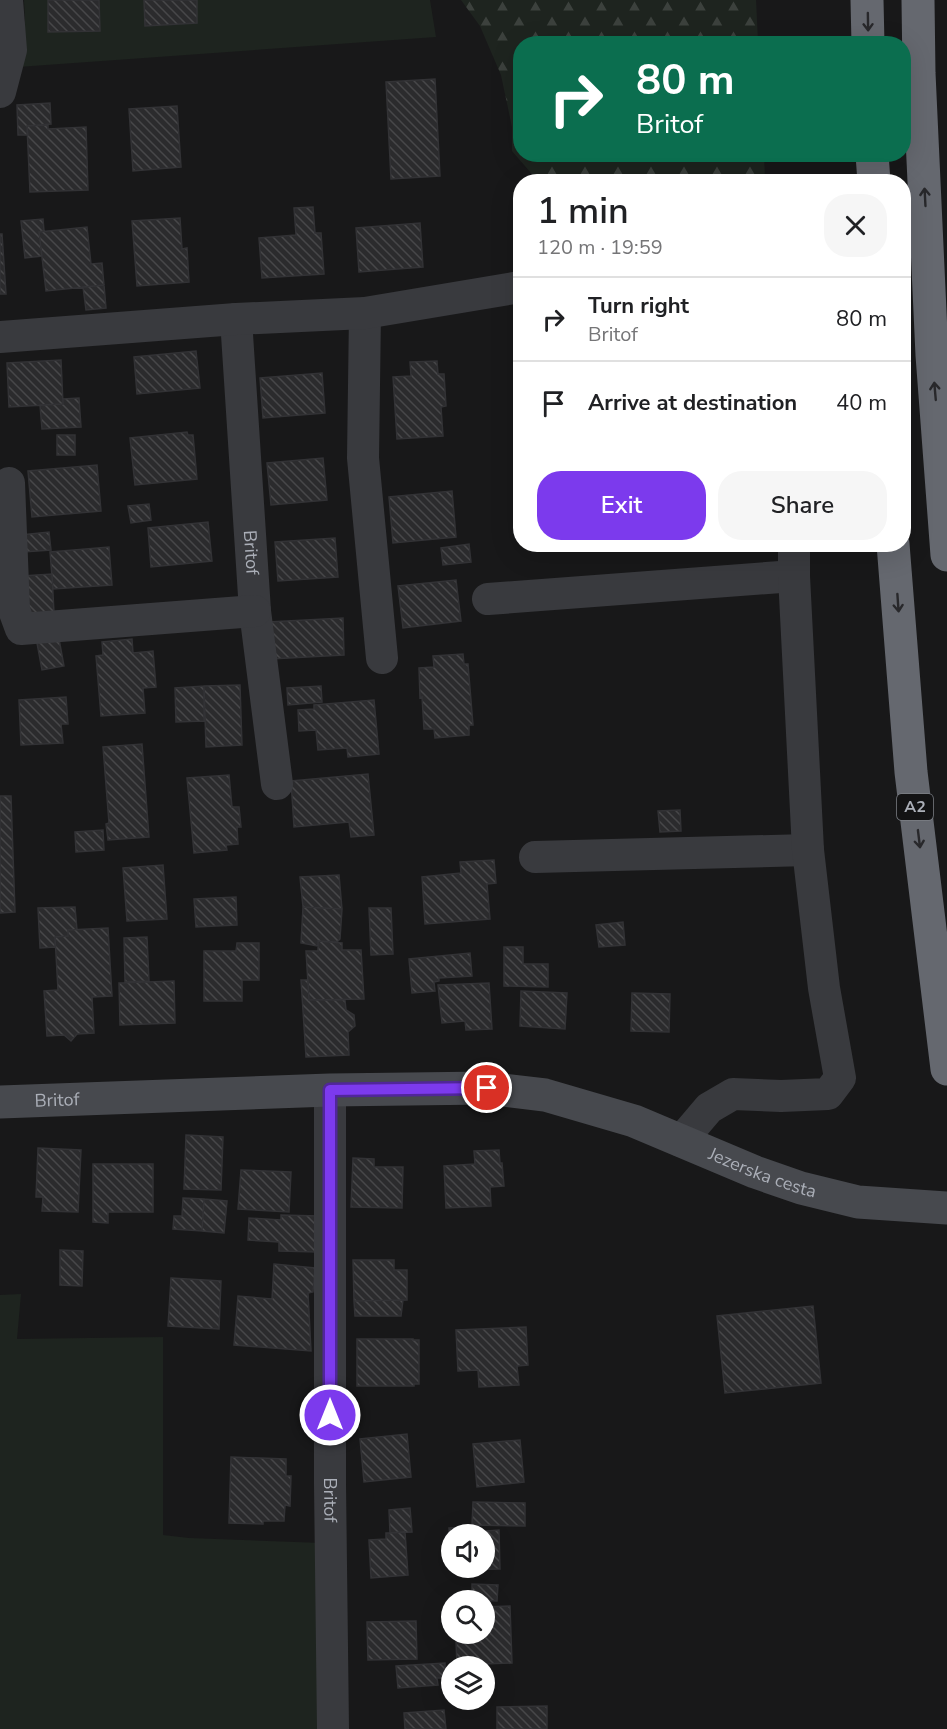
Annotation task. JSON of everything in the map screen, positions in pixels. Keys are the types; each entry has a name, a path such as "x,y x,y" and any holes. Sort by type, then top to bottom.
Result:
{"highway":[{"path":"867,0 868,36"},
{"path":"918,0 919,73 932,355 947,555"},
{"name":"A2","path":"895,552 911,772 947,1069"}],"street":[{"path":"0,92 11,50 7,0"},
{"path":"0,337 236,319 365,313 513,287"},
{"path":"365,313 363,458 382,658"},
{"name":"Britof","path":"236,319 255,611 277,784"},
{"path":"9,483 14,610 21,629 255,611"},
{"path":"681,1141 709,1108 733,1094 781,1096 828,1094 840,1078 824,988 808,850 794,552"},
{"path":"488,598 794,576"},
{"path":"535,857 808,850"},
{"name":"Britof","path":"0,1102 330,1090 487,1088 545,1095 586,1106"},
{"name":"Britof","path":"330,1090 330,1484 333,1729"},
{"name":"Jezerska cesta","path":"586,1106 634,1121 755,1172 792,1185 858,1202 947,1208"}],"green space":[{"path":"24,0 430,0 436,37 18,67 25,19"},
{"path":"461,0 756,0 758,36 513,36 513,152 512,127 501,75 480,26"},
{"path":"522,162 764,162 765,174 532,174"},
{"path":"21,1294 17,1339 163,1337 163,1535 322,1543 334,1729 0,1729 0,1295"}],"building":[{"path":"48,0 99,0 100,31 48,32"},
{"path":"144,0 197,0 197,23 145,26"},
{"path":"435,79 440,176 391,179 386,82"},
{"path":"50,103 51,124 27,126 28,135 18,135 17,105"},
{"path":"177,106 181,167 133,171 129,109"},
{"path":"48,125 48,129 86,127 88,190 30,192 27,126"},
{"path":"313,207 315,233 321,233 324,274 262,278 259,238 296,235 294,208"},
{"path":"180,218 182,249 187,248 189,282 137,286 132,221"},
{"path":"43,219 44,231 39,232 42,256 25,258 21,221"},
{"path":"420,223 423,267 359,272 356,228"},
{"path":"87,227 91,264 102,263 104,285 46,291 39,232"},
{"path":"0,234 2,234 6,294 0,294"},
{"path":"104,285 106,308 86,310 83,287"},
{"path":"196,351 200,388 137,394 134,357"},
{"path":"61,360 63,404 9,407 7,363"},
{"path":"437,361 438,374 444,374 446,406 441,407 443,436 397,439 393,377 411,376 410,362"},
{"path":"322,373 325,413 263,418 260,378"},
{"path":"79,398 81,427 42,429 40,405 63,404 63,399"},
{"path":"187,432 188,435 193,435 197,479 135,485 130,438"},
{"path":"57,435 75,435 75,455 57,455"},
{"path":"323,458 327,500 271,505 267,463"},
{"path":"97,465 101,511 32,517 28,471"},
{"path":"452,491 456,537 393,543 389,497"},
{"path":"149,504 151,520 131,523 128,506"},
{"path":"208,522 212,561 151,567 148,528"},
{"path":"49,532 51,550 23,552 21,535"},
{"path":"335,538 338,577 278,581 275,542"},
{"path":"469,544 471,562 443,565 441,548"},
{"path":"109,547 112,585 53,589 50,552"},
{"path":"52,574 54,613 24,615 22,576"},
{"path":"456,580 461,621 403,628 398,586"},
{"path":"343,618 344,655 271,659 268,622"},
{"path":"59,639 64,666 42,670 37,643"},
{"path":"132,639 133,653 153,651 156,687 143,688 145,713 101,716 96,656 103,655 102,642"},
{"path":"463,654 464,664 468,664 473,725 469,725 469,735 435,738 434,729 424,729 419,668 434,667 433,656"},
{"path":"240,685 242,745 206,747 204,686"},
{"path":"204,686 204,721 176,722 175,688"},
{"path":"321,686 322,702 288,705 287,688"},
{"path":"66,697 68,724 61,724 63,743 21,745 19,700"},
{"path":"374,700 379,754 348,757 347,748 318,750 316,730 299,731 298,710 314,709 314,705"},
{"path":"142,744 149,837 108,840 106,824 109,823 103,747"},
{"path":"368,774 374,835 351,837 349,822 294,827 291,781"},
{"path":"229,775 232,807 239,807 241,827 237,827 238,844 226,845 227,850 194,853 187,778"},
{"path":"0,796 11,796 15,912 0,913"},
{"path":"680,810 681,831 660,832 658,811"},
{"path":"103,830 104,850 76,852 75,832"},
{"path":"494,860 496,883 487,884 490,919 425,924 422,877 461,873 460,862"},
{"path":"163,865 167,919 127,921 123,868"},
{"path":"339,875 342,909 303,907 300,877"},
{"path":"236,897 237,925 196,927 194,899"},
{"path":"75,907 77,930 68,930 68,936 55,937 55,947 40,948 38,908"},
{"path":"303,907 342,909 340,939 337,942 318,941 318,946 301,943"},
{"path":"369,908 391,908 393,954 371,955"},
{"path":"623,922 625,945 599,947 596,925"},
{"path":"108,928 112,996 92,997 94,1033 77,1034 71,1041 64,1035 47,1036 44,991 58,990 55,937 68,936 68,930"},
{"path":"147,937 149,981 125,982 124,938"},
{"path":"318,941 342,943 342,950 361,950 364,999 309,1000 306,951 318,951"},
{"path":"237,943 259,943 259,980 242,980 242,1001 204,1001 204,951 236,951"},
{"path":"504,947 523,947 523,964 548,964 548,987 504,986"},
{"path":"470,953 472,976 439,978 439,981 434,982 435,991 412,993 409,959"},
{"path":"301,980 308,980 309,1000 345,1000 346,1010 354,1015 355,1026 348,1032 349,1055 306,1057"},
{"path":"174,981 175,1023 120,1025 119,983"},
{"path":"489,983 492,1029 466,1030 465,1021 442,1023 438,985"},
{"path":"521,991 567,993 565,1029 520,1026"},
{"path":"632,993 670,994 669,1032 631,1031"},
{"path":"186,1135 223,1137 221,1190 184,1189"},
{"path":"38,1148 81,1150 78,1212 42,1211 43,1197 36,1197"},
{"path":"499,1150 504,1186 490,1187 491,1206 446,1208 444,1166 475,1164 474,1151"},
{"path":"353,1158 374,1159 374,1167 403,1167 402,1208 351,1207"},
{"path":"93,1164 153,1164 153,1212 108,1212 108,1223 93,1222"},
{"path":"241,1170 291,1172 289,1212 238,1209"},
{"path":"183,1198 204,1199 202,1231 173,1229 174,1216 182,1216"},
{"path":"204,1199 227,1201 224,1233 202,1231"},
{"path":"281,1215 318,1216 317,1252 279,1251 279,1242 248,1240 249,1218 281,1220"},
{"path":"60,1250 83,1251 82,1286 60,1285"},
{"path":"353,1260 394,1260 394,1270 407,1270 407,1300 354,1301"},
{"path":"274,1264 315,1268 313,1292 308,1293 311,1351 234,1345 238,1296 272,1299"},
{"path":"171,1278 221,1281 219,1329 168,1326"},
{"path":"403,1300 401,1316 355,1316 354,1301"},
{"path":"813,1306 821,1383 725,1393 717,1316"},
{"path":"526,1327 528,1365 517,1366 519,1385 479,1387 478,1370 458,1371 456,1330"},
{"path":"357,1339 419,1340 419,1384 414,1384 414,1386 357,1386"},
{"path":"407,1434 411,1477 364,1482 360,1439"},
{"path":"520,1440 524,1482 477,1487 473,1444"},
{"path":"231,1457 286,1459 286,1476 291,1476 290,1506 285,1505 284,1521 263,1521 263,1524 229,1523"},
{"path":"473,1502 525,1503 525,1526 472,1524"},
{"path":"410,1508 412,1532 390,1533 389,1510"},
{"path":"495,1530 499,1530 500,1569 495,1569"},
{"path":"405,1532 408,1575 371,1578 369,1540 386,1539 386,1533"},
{"path":"472,1584 498,1585 497,1601 495,1601 495,1590 472,1590"},
{"path":"510,1606 512,1663 495,1664 495,1656 457,1656 456,1644 495,1644 495,1607"},
{"path":"416,1621 417,1659 368,1660 367,1622"},
{"path":"441,1663 441,1678 437,1678 438,1685 398,1688 396,1666"},
{"path":"547,1706 547,1729 497,1729 497,1707"},
{"path":"444,1710 446,1729 405,1729 404,1713"}],"route":[{"path":"330,1415 330,1090 487,1088"}]}
